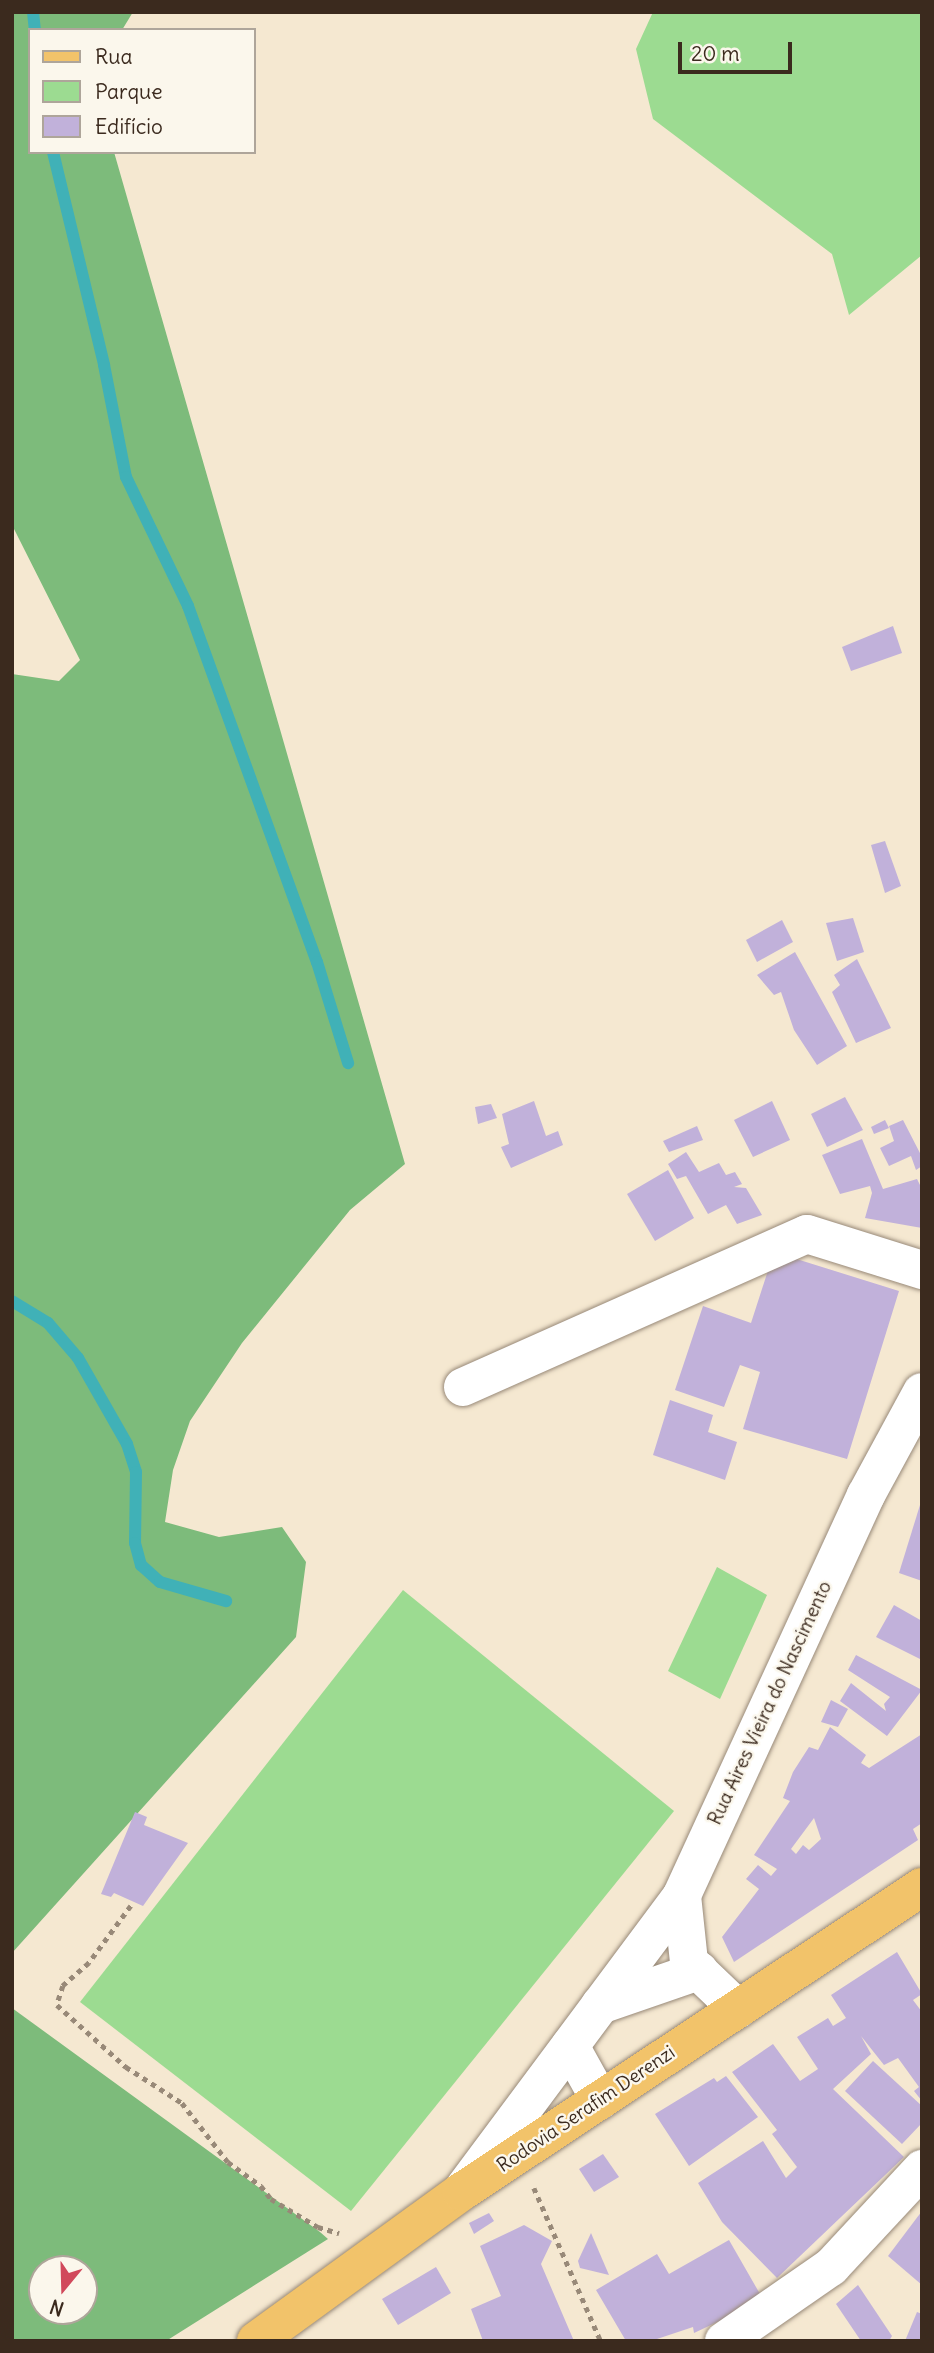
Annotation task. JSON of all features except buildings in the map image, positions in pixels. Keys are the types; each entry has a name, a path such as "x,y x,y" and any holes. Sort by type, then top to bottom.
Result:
{"main road":[{"name":"Rodovia Serafim Derenzi","path":"256,2341 461,2192 922,1887"}],"street":[{"path":"463,1387 807,1234 922,1270"},
{"name":"Rua Aires Vieira do Nascimento","path":"461,2192 682,1895 866,1495 922,1392"},
{"path":"682,1895 689,1962 738,2008"},
{"path":"600,2005 699,1971"},
{"path":"570,2046 600,2100"},
{"path":"724,2341 831,2267 922,2169"}],"path":[{"path":"131,1906 89,1963 63,1986 57,2005 126,2067 181,2103 228,2162 261,2186 271,2199 375,2255"},
{"path":"519,2154 601,2341"}],"green space":[{"path":"12,12 133,12 123,28 28,28 28,154 115,154 405,1164 350,1210 242,1343 190,1421 173,1470 165,1522 219,1537 282,1527 306,1562 296,1637 12,1953 12,674 59,681 80,660 12,525"},
{"path":"653,12 922,12 922,255 849,315 832,254 653,119 636,49"},
{"path":"717,1567 767,1595 720,1699 668,1671"},
{"path":"403,1590 674,1811 351,2211 80,2002"},
{"path":"12,2008 328,2239 166,2341 12,2341"}],"waterway":[{"path":"33,12 35,28"},
{"path":"53,154 104,365 126,477 188,606 317,962 348,1063"},
{"path":"12,1301 48,1323 78,1358 127,1444 136,1472 135,1543 141,1565 160,1582 226,1601"}]}
